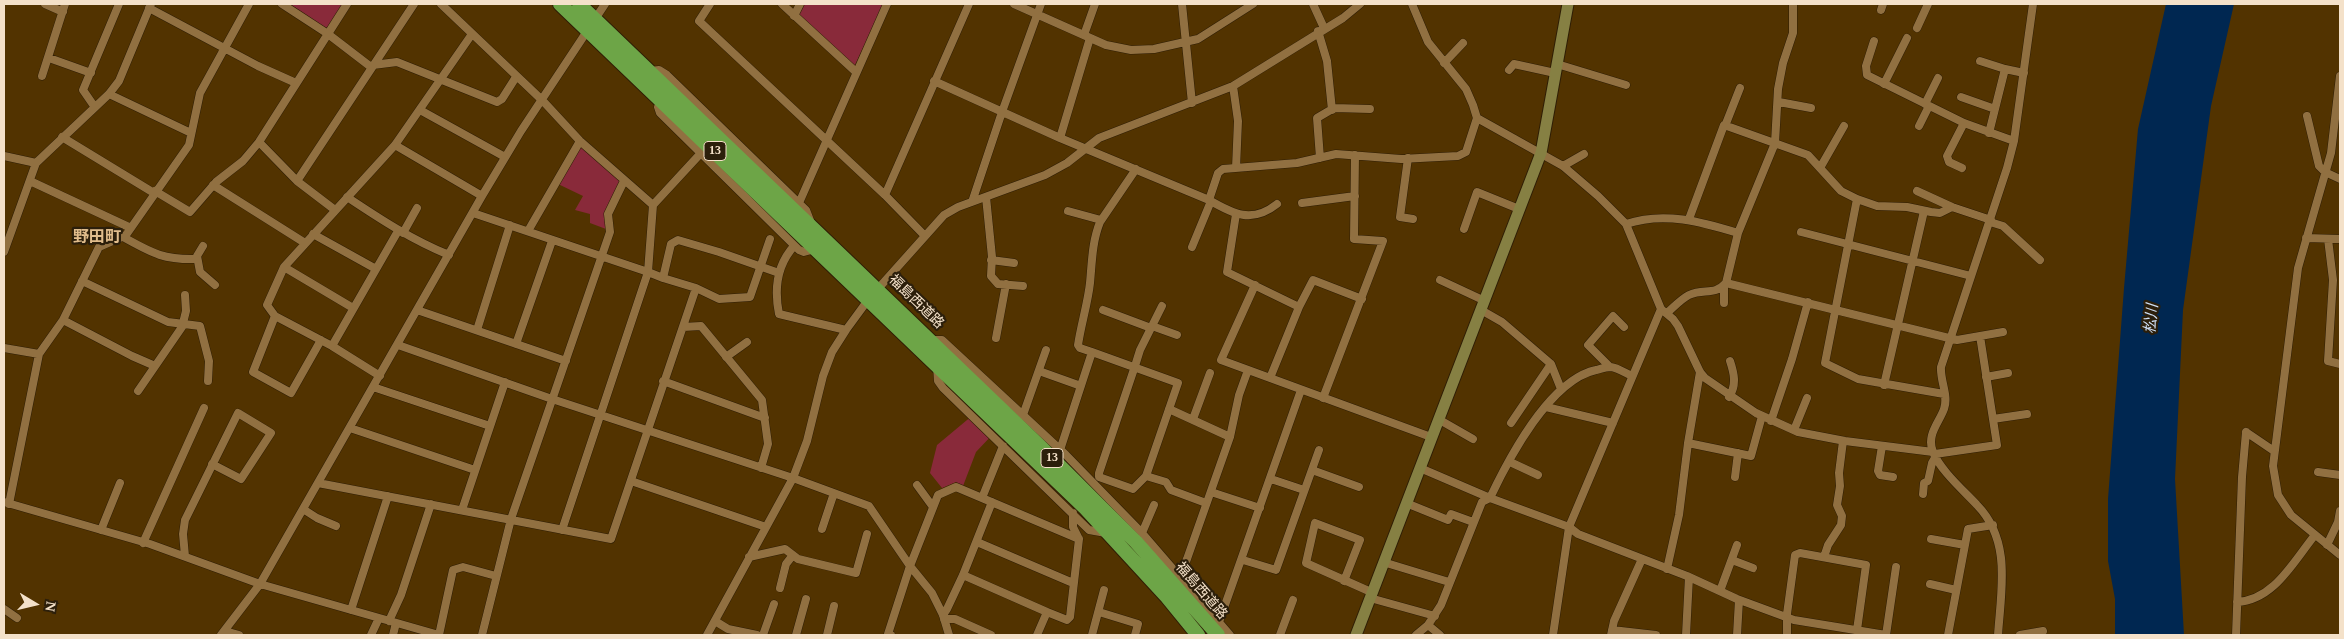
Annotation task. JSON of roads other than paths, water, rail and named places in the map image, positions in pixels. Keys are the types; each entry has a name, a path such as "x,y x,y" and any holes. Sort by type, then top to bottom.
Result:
{"highway":[{"name":"福島西道路","path":"560,4 591,24 651,71 718,139 932,340 1136,542 1218,629"},
{"name":"福島西道路","path":"579,4 591,24 661,100 1086,509 1195,633"}],"street":[{"path":"42,76 64,8 45,4"},
{"path":"94,106 83,90 119,4"},
{"path":"250,4 200,93 189,145 154,192 131,228 123,237 99,247 62,320 39,354 6,503 143,542 260,584 439,635 453,570 463,567 496,576"},
{"path":"284,4 372,66 397,62 497,102 502,99 516,77"},
{"path":"62,137 190,212 213,185 243,161 259,142 347,4"},
{"path":"297,181 414,4"},
{"path":"441,4 543,101 580,140 653,205"},
{"path":"239,635 223,633 260,584 505,157 543,101 591,24 606,4"},
{"path":"710,4 699,21 885,195 924,235"},
{"path":"782,4 856,72"},
{"path":"794,16 800,4"},
{"path":"800,203 887,4"},
{"path":"885,195 969,4"},
{"path":"1014,4 1106,45 1131,50 1154,49 1198,39 1254,4"},
{"path":"972,202 1041,4"},
{"path":"1060,138 1095,4"},
{"path":"1182,4 1192,103"},
{"path":"1313,4 1321,29 1327,61 1332,110"},
{"path":"707,635 793,478 809,433 825,371 832,352 868,300 924,235 944,215 972,202 1045,175 1067,164 1099,138 1233,86 1321,29 1343,18 1360,4"},
{"path":"1192,248 1218,173 1223,169 1290,164 1336,154 1408,158 1458,156 1466,152 1477,118 1466,90 1422,32 1412,4"},
{"path":"1356,635 1541,153 1568,4"},
{"path":"1724,303 1725,285 1738,233 1775,143 1779,102 1778,89 1783,63 1793,32 1792,4"},
{"path":"1917,28 1928,4"},
{"path":"1998,635 2003,564 2000,541 1993,525 1982,510 1947,472 1935,454 1931,442 1934,425 1944,409 1944,394 1940,376 1941,368 1991,221 2014,141 2033,4"},
{"path":"4,252 36,163 94,106 109,94 119,81 150,6 224,48 296,83"},
{"path":"380,376 332,346 275,316 267,305 284,267 395,145 472,34"},
{"path":"1884,84 1907,38"},
{"path":"1874,41 1866,66 1866,75 1964,123 2014,141"},
{"path":"1444,63 1463,43"},
{"path":"49,58 91,73"},
{"path":"1980,61 2024,73"},
{"path":"1509,70 1514,64 1556,68 1626,84"},
{"path":"1988,133 2005,69"},
{"path":"651,71 659,70 667,74 800,203 810,216 811,227"},
{"path":"2340,76 2331,153 2298,268 2274,451 2275,482 2278,495 2291,515 2340,555"},
{"path":"1919,126 1938,78"},
{"path":"934,81 1060,138 1210,200 1236,214 1256,215 1267,212 1277,204"},
{"path":"1233,86 1238,121 1236,168"},
{"path":"1689,219 1740,88"},
{"path":"109,94 191,133"},
{"path":"1961,97 1995,109"},
{"path":"661,100 658,107 660,113 794,246 804,252 815,249"},
{"path":"1779,102 1811,108"},
{"path":"1320,158 1317,118 1332,110 1370,109"},
{"path":"420,110 505,157"},
{"path":"2307,116 2319,166 2325,172 2340,179"},
{"path":"1477,118 1563,166 1598,196 1626,224 1664,311 1678,326 1704,378 1729,397 1762,416 1794,430 1814,437 1935,454 1997,445 1980,336"},
{"path":"1962,168 1949,162 1947,156 1964,123"},
{"path":"1726,126 1808,155 1840,191 1857,199 1877,206 1907,207 1940,213 1952,206"},
{"path":"1820,168 1844,126"},
{"path":"528,231 580,140"},
{"path":"259,142 297,181 334,210"},
{"path":"395,145 482,196"},
{"path":"562,530 648,272 653,205 701,153"},
{"path":"1563,166 1584,154"},
{"path":"1323,398 1383,241 1354,239 1355,155"},
{"path":"4,156 36,163"},
{"path":"1408,158 1400,217 1413,219"},
{"path":"1096,480 1133,489 1146,476 1178,382 1080,348 1078,345 1090,284 1094,243 1101,220 1136,169"},
{"path":"482,635 511,520 610,232 608,214 624,181"},
{"path":"30,182 131,228"},
{"path":"213,185 305,243"},
{"path":"1464,229 1477,192 1520,209"},
{"path":"1917,192 2003,226 2040,260"},
{"path":"1302,203 1355,196"},
{"path":"347,197 400,232 449,255"},
{"path":"986,197 991,260 990,276 998,284 1022,286"},
{"path":"1857,199 1825,363 1858,379 1944,394"},
{"path":"332,346 376,270 417,208"},
{"path":"1068,210 1101,220"},
{"path":"1884,385 1924,211"},
{"path":"473,213 696,288 725,300 750,297 770,239"},
{"path":"1236,214 1227,272 1299,307"},
{"path":"1626,224 1635,221 1674,218 1689,219 1738,233"},
{"path":"476,330 510,225"},
{"path":"1801,232 1971,276"},
{"path":"313,234 376,270"},
{"path":"123,237 156,255 175,260 197,259"},
{"path":"2306,238 2340,239"},
{"path":"2328,239 2333,280 2328,361 2340,364"},
{"path":"516,344 552,240"},
{"path":"663,278 671,244 678,240 779,273"},
{"path":"203,246 197,259 200,272 215,284"},
{"path":"794,246 786,256 779,273 776,299 778,314 846,330"},
{"path":"991,260 1014,263"},
{"path":"284,267 354,308"},
{"path":"1270,378 1299,307 1313,280 1362,299"},
{"path":"1440,280 1483,305 1551,364 1560,389"},
{"path":"82,281 168,322 200,326 209,361 208,381"},
{"path":"996,338 1006,284"},
{"path":"1255,285 1221,360 1431,437"},
{"path":"1553,635 1569,527 1632,376 1664,311 1686,296 1701,292 1716,292 1725,285 1808,302 1957,340 2004,332"},
{"path":"318,482 611,539 696,288"},
{"path":"138,391 183,324 186,311 185,294"},
{"path":"1771,420 1792,359 1808,302"},
{"path":"1096,480 1134,366 1162,306"},
{"path":"417,310 566,361"},
{"path":"1103,310 1176,335"},
{"path":"275,316 253,372 291,393 321,340"},
{"path":"1624,327 1613,316 1588,345 1610,367 1632,376"},
{"path":"62,320 155,366"},
{"path":"683,327 701,326 762,400 768,444 761,468"},
{"path":"932,340 942,340 1060,450 1096,480 1179,576 1218,629 1230,635"},
{"path":"726,357 747,342"},
{"path":"398,345 647,431 793,478 869,506 910,566 932,593 944,617 949,635"},
{"path":"4,348 39,354"},
{"path":"1024,415 1046,350"},
{"path":"1060,450 1092,352"},
{"path":"1729,397 1734,390 1734,375 1730,361"},
{"path":"1511,424 1551,364"},
{"path":"937,365 936,374 943,388 1089,530 1108,533"},
{"path":"1416,635 1435,616 1463,554 1473,522 1482,502 1490,498 1530,428 1560,389 1589,372 1610,367"},
{"path":"1179,576 1187,559 1230,437 1248,370"},
{"path":"1040,372 1081,386"},
{"path":"1667,568 1679,515 1688,443 1700,372"},
{"path":"1193,419 1210,373"},
{"path":"1986,377 2008,373"},
{"path":"663,381 765,418"},
{"path":"462,510 505,382"},
{"path":"373,387 490,426"},
{"path":"1218,629 1301,390"},
{"path":"1794,430 1807,398"},
{"path":"1546,407 1613,423"},
{"path":"143,542 204,408"},
{"path":"1169,409 1230,437"},
{"path":"185,556 182,534 185,520 212,464 238,413 271,433 241,479 212,464"},
{"path":"1993,419 2027,414"},
{"path":"1688,443 1751,456 1762,416"},
{"path":"1438,419 1473,439"},
{"path":"350,428 475,470"},
{"path":"2236,635 2246,432 2274,451"},
{"path":"1824,557 1828,545 1842,525 1842,516 1837,504 1840,486 1838,473 1843,441"},
{"path":"982,498 1003,446"},
{"path":"1882,446 1878,471 1880,475 1893,477"},
{"path":"1243,560 1276,570 1319,450"},
{"path":"1735,477 1738,454"},
{"path":"1923,494 1924,483 1928,481 1935,454"},
{"path":"1510,462 1538,475"},
{"path":"1420,468 1490,498 1569,527 1578,534 1689,577 1739,600 1788,618 1886,635 1896,567"},
{"path":"1312,470 1359,487"},
{"path":"2318,472 2340,476"},
{"path":"1146,476 1166,482 1171,490 1206,503"},
{"path":"1271,479 1304,490"},
{"path":"631,481 766,527"},
{"path":"101,530 120,483"},
{"path":"917,485 933,507"},
{"path":"891,635 888,634 910,566 938,494 956,487 1079,539"},
{"path":"1211,492 1260,508"},
{"path":"822,529 834,493"},
{"path":"351,610 388,496"},
{"path":"944,617 977,542 992,502"},
{"path":"1406,503 1448,520 1451,514 1473,522"},
{"path":"392,635 392,622 431,504"},
{"path":"1142,533 1154,505"},
{"path":"303,509 317,518 336,526"},
{"path":"2327,545 2338,522 2340,510"},
{"path":"963,574 1066,620 1070,618 1079,539 1073,527 1073,513"},
{"path":"1344,581 1360,540 1315,523 1306,563 1371,595 1435,616"},
{"path":"1948,635 1968,529 1993,525"},
{"path":"749,557 785,549 798,559 856,573 867,534"},
{"path":"2237,602 2252,601 2268,592 2315,535"},
{"path":"1931,539 1965,545"},
{"path":"977,542 1073,582"},
{"path":"1720,591 1737,545"},
{"path":"1787,635 1795,555 1800,553 1866,564 1857,630"},
{"path":"780,588 786,564 792,555"},
{"path":"1642,559 1614,621 1612,632 1656,634"},
{"path":"1732,560 1753,568"},
{"path":"1383,562 1449,582"},
{"path":"1686,635 1689,577"},
{"path":"1930,584 1956,590"},
{"path":"1092,635 1104,590"},
{"path":"796,635 806,599"},
{"path":"1280,635 1293,600"},
{"path":"1737,635 1739,600"},
{"path":"763,635 774,604"},
{"path":"827,635 834,606"},
{"path":"4,609 17,618"},
{"path":"1036,635 1047,612"},
{"path":"1099,612 1138,624 1135,635"},
{"path":"944,617 955,619 991,635"},
{"path":"371,635 378,618"},
{"path":"715,621 728,629 758,635"},
{"path":"1428,625 1440,635"},
{"path":"2020,635 2043,631"}],"water":[{"name":"松川","path":"2166,4 2234,4 2211,106 2183,310 2175,479 2184,635 2115,635 2115,599 2108,561 2108,499 2124,288 2138,129"}],"district":[{"name":"野田町","path":"97,238"}]}
